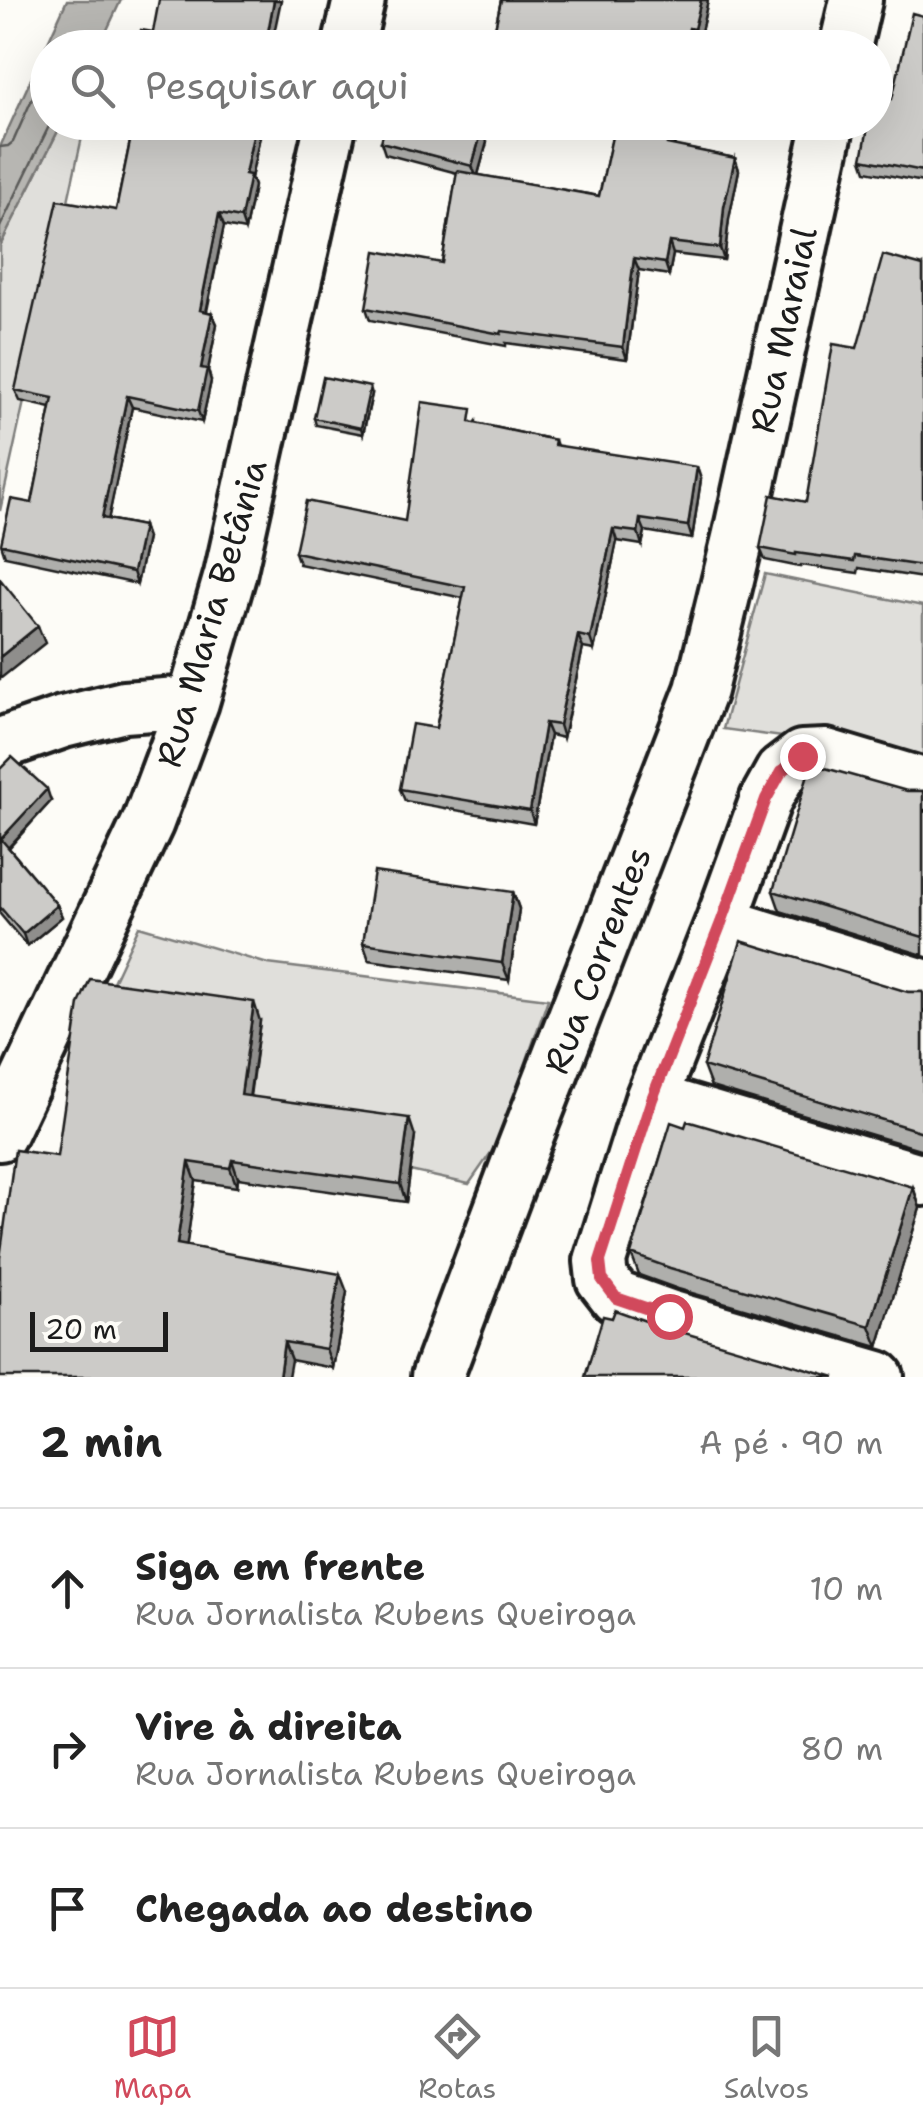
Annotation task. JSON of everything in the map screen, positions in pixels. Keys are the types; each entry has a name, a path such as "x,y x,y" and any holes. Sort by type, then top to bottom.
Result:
{"street":[{"path":"352,30 359,0"},
{"path":"850,30 856,0"},
{"name":"Rua Maria Betânia","path":"0,1136 148,822 193,702 230,575 328,140"},
{"name":"Rua Maraial","path":"738,538 825,140"},
{"name":"Rua Correntes","path":"437,1377 701,690 738,538"},
{"path":"0,744 62,722 124,707 193,702"},
{"path":"878,1377 616,1298 602,1279 600,1261 652,1099 766,799 781,772 802,756 826,755 923,784"},
{"path":"721,923 923,986"},
{"path":"652,1099 923,1180"}],"shaded area":[{"path":"53,140 81,140 0,511 0,246"},
{"path":"765,574 923,606 923,756 723,729"},
{"path":"139,926 268,964 548,999 499,1141 469,1184 410,1171 249,1101 105,999"}],"water":[{"path":"67,0 121,0 107,30 53,30"},
{"path":"30,81 30,140 53,140 0,246 0,147"}],"building":[{"path":"159,0 274,0 268,30 153,30"},
{"path":"501,0 701,0 694,29 689,30 495,30"},
{"path":"912,13 923,16 923,171 862,159 866,140 893,140 893,95"},
{"path":"130,140 252,140 241,218 219,214 200,310 212,313 201,368 207,369 198,411 127,396 102,518 143,526 133,572 1,544 11,499 32,503 53,398 15,390 58,200 116,210"},
{"path":"382,140 479,140 472,166"},
{"path":"611,140 668,140 667,144 735,158 720,248 669,242 665,263 634,258 623,347 502,331 501,334 366,308 376,251 442,263 457,171 599,196"},
{"path":"883,255 923,266 923,566 855,556 854,561 796,555 760,548 771,495 806,502 833,344 857,348"},
{"path":"323,377 370,387 361,428 314,418"},
{"path":"422,402 472,409 470,422 555,440 554,445 697,467 688,526 640,519 638,532 613,529 590,638 578,635 559,725 545,723 530,811 400,789 412,724 436,728 465,587 295,552 306,501 405,521"},
{"path":"0,579 38,626 0,657"},
{"path":"12,757 47,789 1,839 57,905 23,934 0,907 0,769"},
{"path":"811,764 907,791 923,791 923,937 773,891"},
{"path":"374,872 513,892 502,963 363,943"},
{"path":"741,941 908,992 923,992 923,1132 703,1066"},
{"path":"90,979 254,1002 241,1095 409,1118 400,1184 232,1160 230,1168 189,1162 177,1244 340,1274 326,1349 284,1342 279,1377 0,1377 0,1258 15,1150 57,1156 79,1004"},
{"path":"687,1121 913,1187 870,1326 631,1254 671,1122 685,1127"},
{"path":"615,1310 835,1377 585,1377 603,1316 612,1318"}],"route":[{"path":"669,1316 616,1298 602,1279 600,1261 652,1099 766,799 781,772 802,756"}]}
